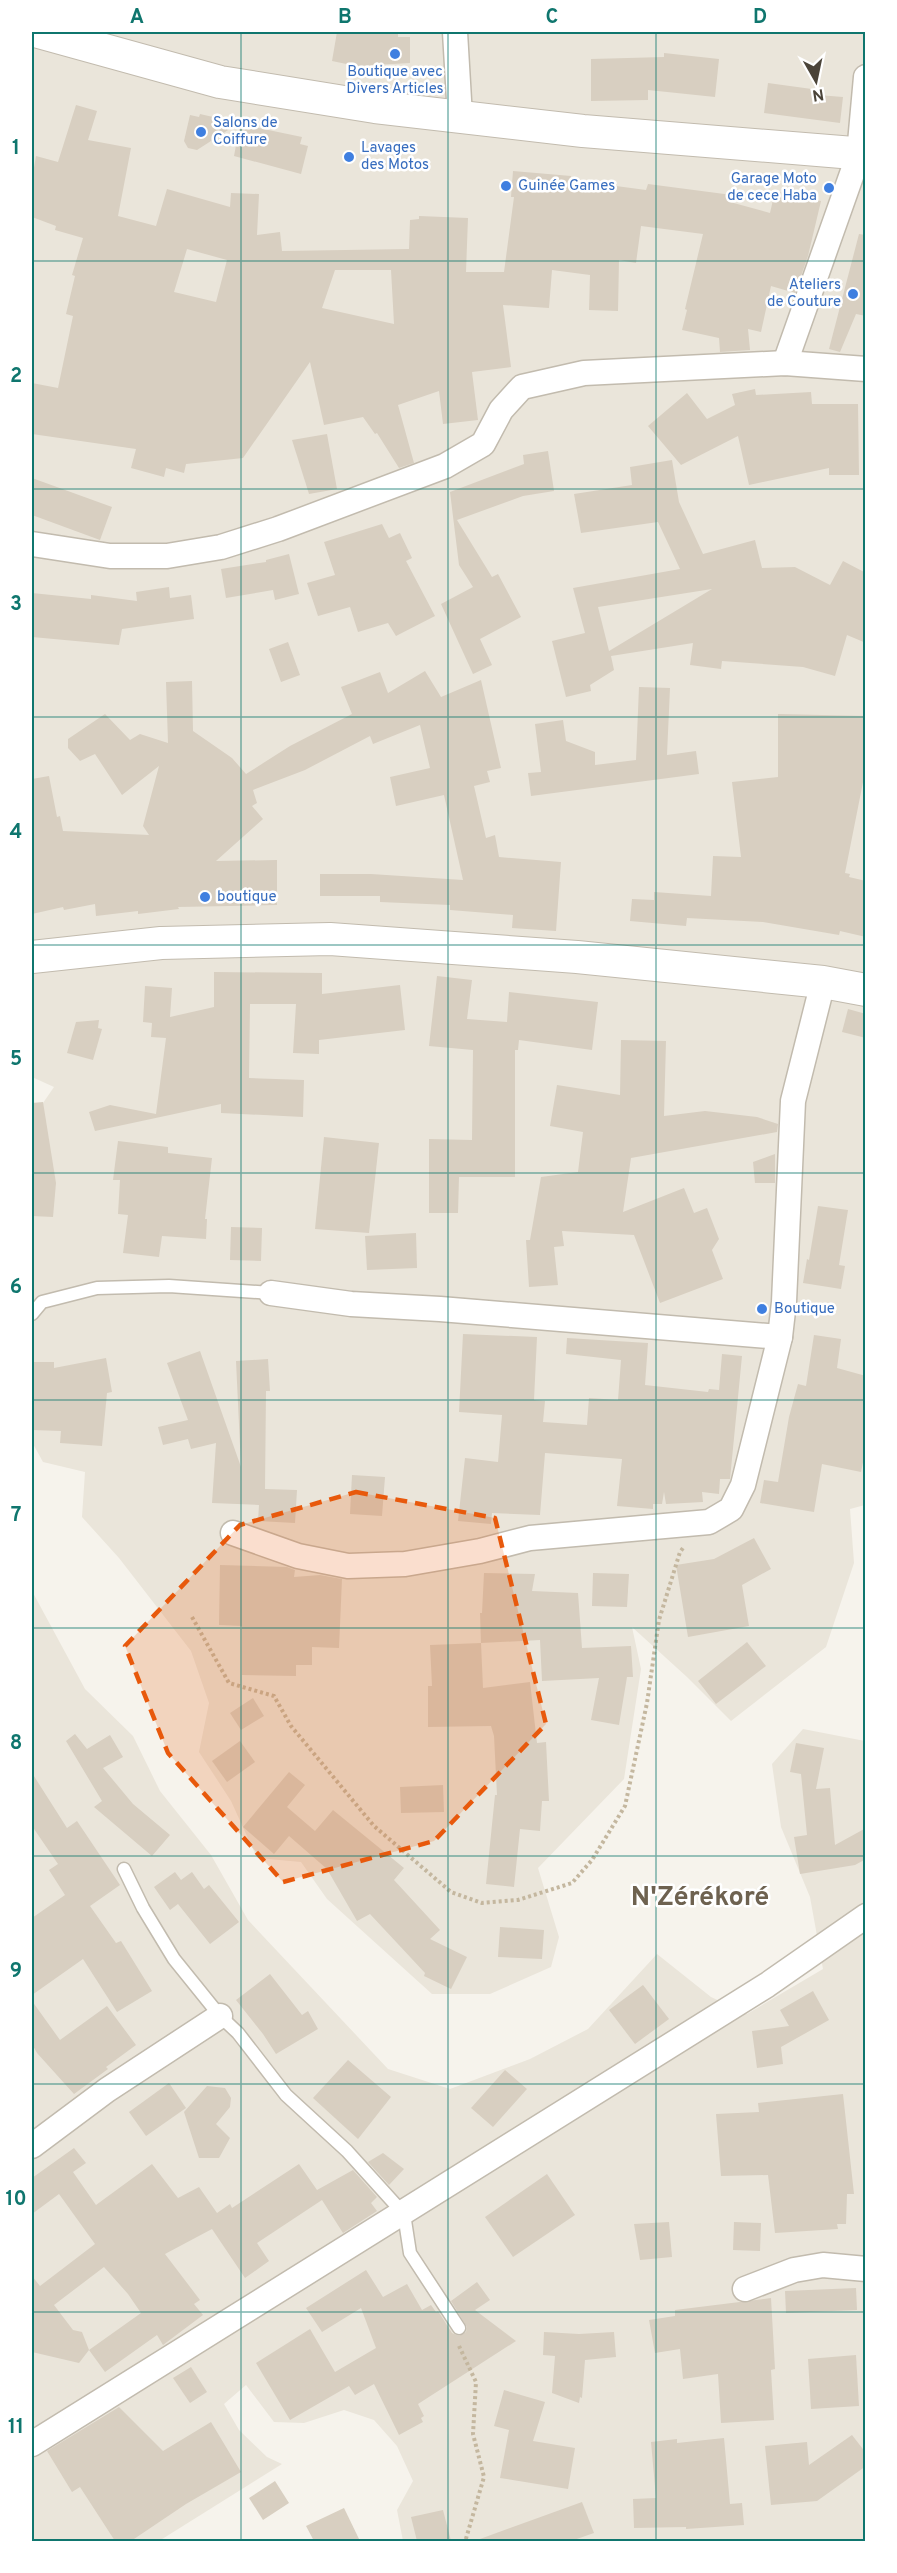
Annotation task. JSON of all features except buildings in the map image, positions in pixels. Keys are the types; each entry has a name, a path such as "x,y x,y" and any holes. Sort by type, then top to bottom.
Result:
{"street":[{"path":"39,32 220,82 375,107 583,131 862,154"},
{"path":"455,32 460,117"},
{"path":"786,363 862,154 866,77"},
{"path":"32,544 110,556 167,556 221,547 278,530 445,466 483,444 501,410 522,387 584,373 786,363 866,369"},
{"path":"32,957 161,943 330,939 577,957 823,982 866,990"},
{"path":"233,1533 298,1556 348,1566 405,1564 480,1551 530,1538 709,1522 731,1509 743,1485 780,1337 784,1302 793,1101 823,982"},
{"path":"271,1293 351,1305 441,1309 780,1337"},
{"path":"32,2444 404,2214 767,1985 866,1916"},
{"path":"32,2146 107,2090 220,2016"},
{"path":"744,2289 794,2270 822,2265 866,2269"}],"lane":[{"path":"32,1314 42,1302 97,1288 169,1286 271,1293"},
{"path":"124,1869 143,1908 174,1959 220,2016 238,2033 286,2096 347,2151 404,2214 410,2253 459,2328"}],"path":[{"path":"192,1617 229,1683 274,1696 291,1726 332,1777 374,1826 410,1858 451,1892 482,1902 518,1900 572,1883 592,1860 625,1806 647,1703 659,1620 680,1552 709,1522"},
{"path":"459,2328 459,2348 476,2382 473,2434 484,2477 465,2541"}],"highlighted area":[{"path":"356,1492 495,1518 546,1724 434,1841 283,1882 168,1753 125,1646 240,1525"}],"shaded area":[{"path":"32,32 865,32 865,1505 850,1509 854,1563 826,1647 731,1721 632,1627 641,1669 624,1779 538,1868 559,1937 551,1967 490,1994 432,1994 327,1899 301,1862 257,1858 231,1801 199,1752 209,1703 191,1651 119,1558 82,1517 85,1472 43,1462 32,1442 32,1119 54,1087 32,1077"},
{"path":"32,1591 85,1689 133,1736 160,1791 211,1855 248,1920 388,2069 450,2089 530,2059 588,2029 657,1954 711,1997 747,2014 823,1969 810,1897 781,1827 772,1764 803,1729 865,1741 865,2541 403,2541 397,2510 413,2481 397,2446 374,2420 344,2410 304,2423 274,2422 246,2385 224,2404 239,2430 267,2457 282,2464 159,2541 32,2541"}],"place":[{"name":"Boutique avec Divers Articles","path":"395,54"},
{"name":"Salons de Coiffure","path":"201,132"},
{"name":"Lavages des Motos","path":"349,157"},
{"name":"Guinée Games","path":"506,186"},
{"name":"Garage Moto de cece Haba","path":"829,188"},
{"name":"Ateliers de Couture","path":"853,294"},
{"name":"boutique","path":"205,897"},
{"name":"Boutique","path":"762,1309"}],"district":[{"name":"N'Zérékoré","path":"700,1898"}]}
